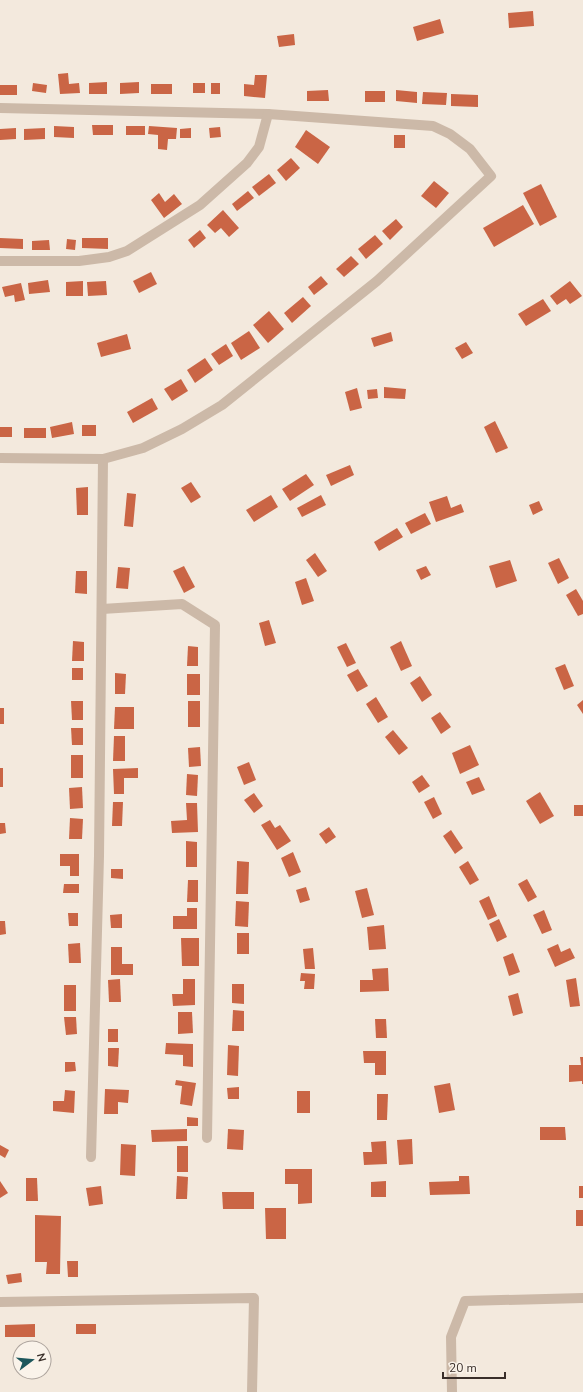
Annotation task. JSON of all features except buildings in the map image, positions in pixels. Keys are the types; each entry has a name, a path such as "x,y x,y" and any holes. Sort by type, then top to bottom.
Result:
{"street":[{"path":"0,108 268,114 433,126 450,134 470,149 492,176 377,281 222,405 182,429 142,448 103,459 0,458"},
{"path":"0,261 80,261 109,257 127,251 200,205 247,163 259,147 268,114"},
{"path":"91,1157 99,856 103,459"},
{"path":"102,609 182,604 214,625 207,1138"},
{"path":"0,1302 254,1298 252,1392"},
{"path":"452,1392 451,1337 465,1301 583,1298"}]}
